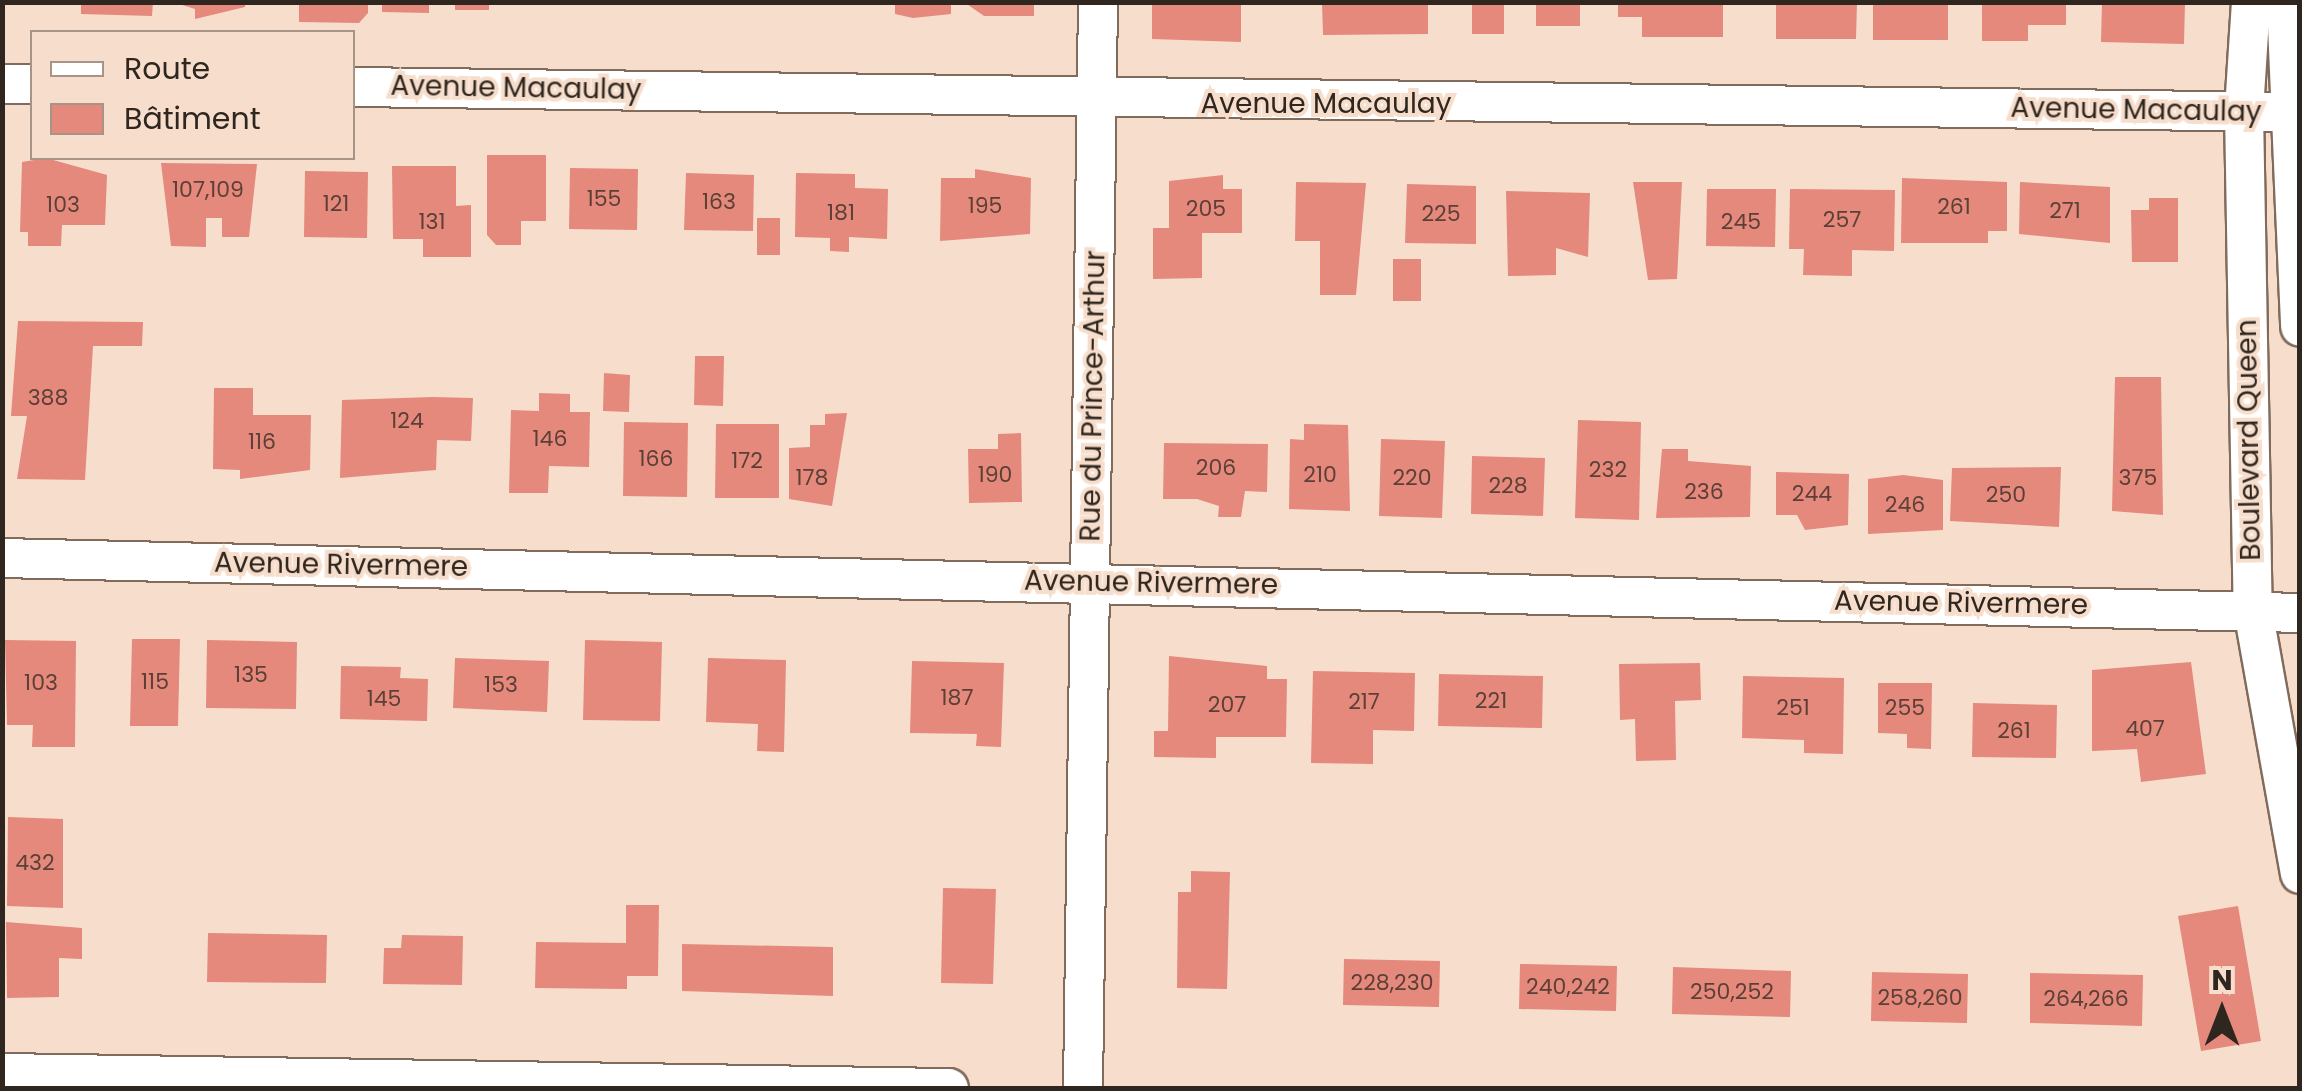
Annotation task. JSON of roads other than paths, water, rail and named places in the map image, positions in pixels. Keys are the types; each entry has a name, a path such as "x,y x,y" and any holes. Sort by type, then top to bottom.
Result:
{"street":[{"name":"Rue du Prince-Arthur","path":"1083,1088 1098,2"},
{"name":"Boulevard Queen","path":"2251,2 2244,111 2253,610 2300,874"},
{"name":"Boulevard Queen","path":"2286,2 2284,97 2297,112 2300,327"},
{"path":"2,84 30,84"},
{"name":"Avenue Macaulay","path":"355,86 1097,102 2297,112"},
{"name":"Avenue Rivermere","path":"2,558 2300,613"},
{"path":"2,1073 948,1088"}]}
